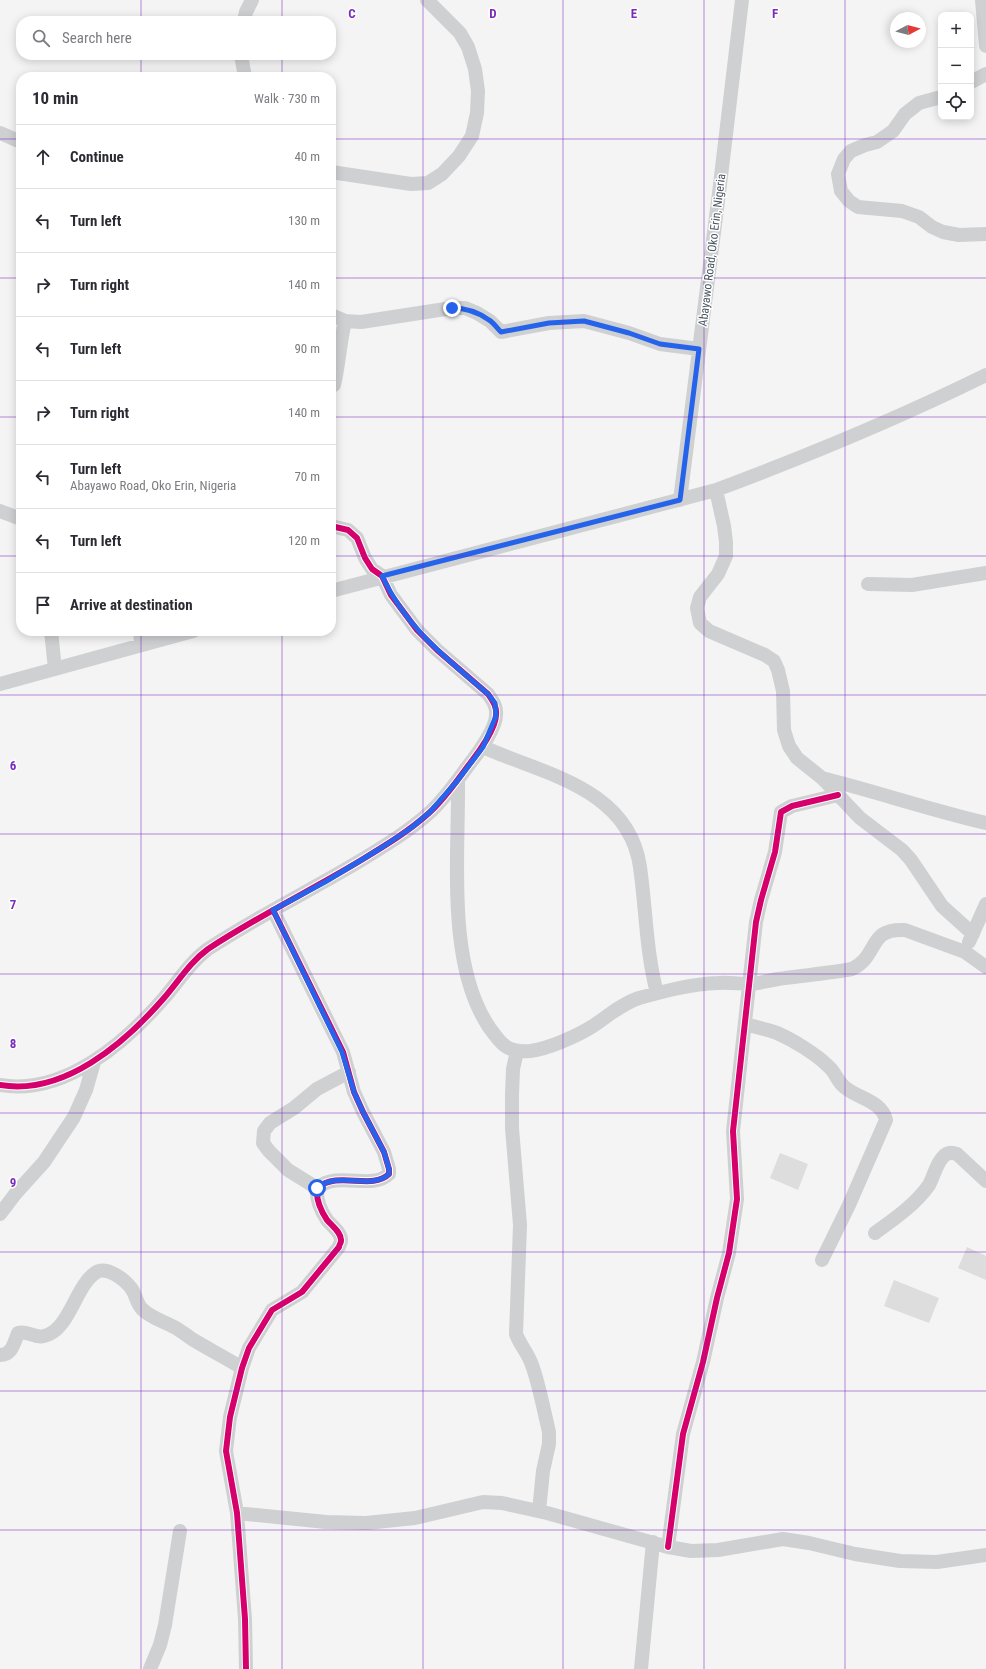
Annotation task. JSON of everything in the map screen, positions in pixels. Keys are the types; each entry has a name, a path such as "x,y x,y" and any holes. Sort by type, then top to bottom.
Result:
{"street":[{"path":"245,16 252,0"},
{"path":"336,173 411,184 428,183 442,174 459,156 472,136 477,113 478,91 475,69 468,47 460,33 427,0"},
{"name":"Abayawo Road, Oko Erin, Nigeria","path":"680,500 742,0"},
{"path":"982,0 986,46"},
{"path":"242,60 244,72"},
{"path":"974,80 986,74"},
{"path":"938,98 919,103 905,114 893,131 877,142 851,151 844,159 838,174 841,191 849,201 858,207 902,211 919,217 932,227 943,232 959,235 986,234"},
{"path":"0,133 16,140"},
{"path":"336,317 345,321 361,322 435,310 465,308 490,320 501,332 549,323 584,321 629,333 660,344 699,349"},
{"path":"336,377 340,339 345,321"},
{"path":"336,590 382,576 716,490 763,473 944,396 986,375"},
{"path":"716,490 724,526 726,556 718,574 700,597 697,608 700,623 709,631 765,655 774,661 778,670 783,692 784,730 788,746 797,758 822,778 860,818 902,850 911,860 942,906 973,934"},
{"path":"0,511 16,517"},
{"path":"0,1085 8,1087 44,1083 81,1069 94,1062 122,1040 151,1013 187,969 206,951 273,910 325,882 411,828 430,812 458,780 483,747 496,716 495,703 488,694 437,650 417,630 391,596 382,576 372,569 365,558 357,538 348,530 336,527"},
{"path":"868,584 912,585 986,574"},
{"path":"52,636 55,669"},
{"path":"140,636 141,645"},
{"path":"0,684 174,636"},
{"path":"483,747 511,759 544,770 573,784 597,798 620,817 634,841 640,866 649,954 657,993"},
{"path":"822,778 934,810 986,823"},
{"path":"458,780 457,892 461,942 468,980 484,1019 497,1038 507,1049 531,1051 554,1045 592,1027 608,1014 631,1001 682,987 719,982 750,984 852,969 861,964 868,957 876,940 886,931 895,929 905,930 964,952 986,967"},
{"path":"668,1547 683,1434 703,1362 717,1298 729,1253 737,1199 733,1131 756,922 775,852 781,812 792,806 838,795"},
{"path":"964,952 986,904"},
{"path":"246,1669 245,1619 237,1513 226,1451 230,1417 242,1368 249,1348 272,1310 302,1292 339,1247 341,1240 339,1234 326,1219 316,1196 317,1188 322,1184 339,1179 373,1181 385,1178 389,1174 384,1152 354,1092 349,1072 332,1029 273,910"},
{"path":"745,1024 777,1033 809,1051 830,1067 839,1083 876,1104 884,1112 886,1120 849,1205 822,1260"},
{"path":"517,1051 513,1069 512,1095 512,1128 521,1233 516,1334 532,1365 549,1432 549,1444 543,1471 539,1511"},
{"path":"0,1214 16,1193 44,1162 74,1117 86,1090 94,1062"},
{"path":"317,1188 288,1170 269,1151 263,1143 264,1131 270,1123 294,1108 317,1089 349,1072"},
{"path":"875,1233 892,1221 922,1194 930,1184 943,1157 947,1154 952,1152 957,1154 986,1182"},
{"path":"0,1355 9,1353 18,1333 24,1331 39,1337 56,1330 66,1317 82,1287 95,1273 109,1271 131,1288 141,1309 154,1318 174,1327 242,1368"},
{"path":"237,1513 326,1522 366,1524 415,1518 483,1502 502,1503 539,1511 668,1547 691,1551 718,1550 783,1539 809,1543 855,1554 900,1561 937,1562 986,1555"},
{"path":"150,1669 160,1645 165,1625 180,1530"},
{"path":"641,1669 653,1542"}],"building":[{"path":"780,1153 808,1164 798,1190 770,1178"},
{"path":"967,1247 986,1256 986,1280 958,1268"},
{"path":"894,1280 939,1298 929,1323 884,1306"}],"cycle path":[{"path":"0,1085 24,1086 47,1082 70,1074 112,1048 148,1015 190,966 208,949 246,925 363,859 397,838 421,820 446,795 486,740 493,726 496,712 494,704 488,694 437,650 417,630 391,595 382,576 372,569 365,558 357,538 348,530 336,527"},
{"path":"668,1547 683,1434 703,1362 717,1298 729,1253 737,1199 733,1131 756,922 775,852 781,812 792,806 838,795"},
{"path":"246,1669 245,1619 237,1513 226,1451 230,1417 242,1368 249,1348 272,1310 302,1292 339,1247 341,1241 340,1235 327,1220 319,1205 317,1188 326,1183 335,1181 373,1181 382,1179 389,1174 384,1152 354,1092 343,1052 273,910"}],"route":[{"path":"317,1188 328,1181 339,1179 373,1181 385,1178 389,1174 389,1169 384,1152 354,1092 349,1072 332,1029 273,910 325,882 381,848 411,828 430,812 458,780 483,747 496,716 495,703 488,694 437,650 417,630 391,596 382,576 680,500 699,349 660,344 629,333 584,321 549,323 501,332 490,320 477,313 465,308 452,308"}]}
